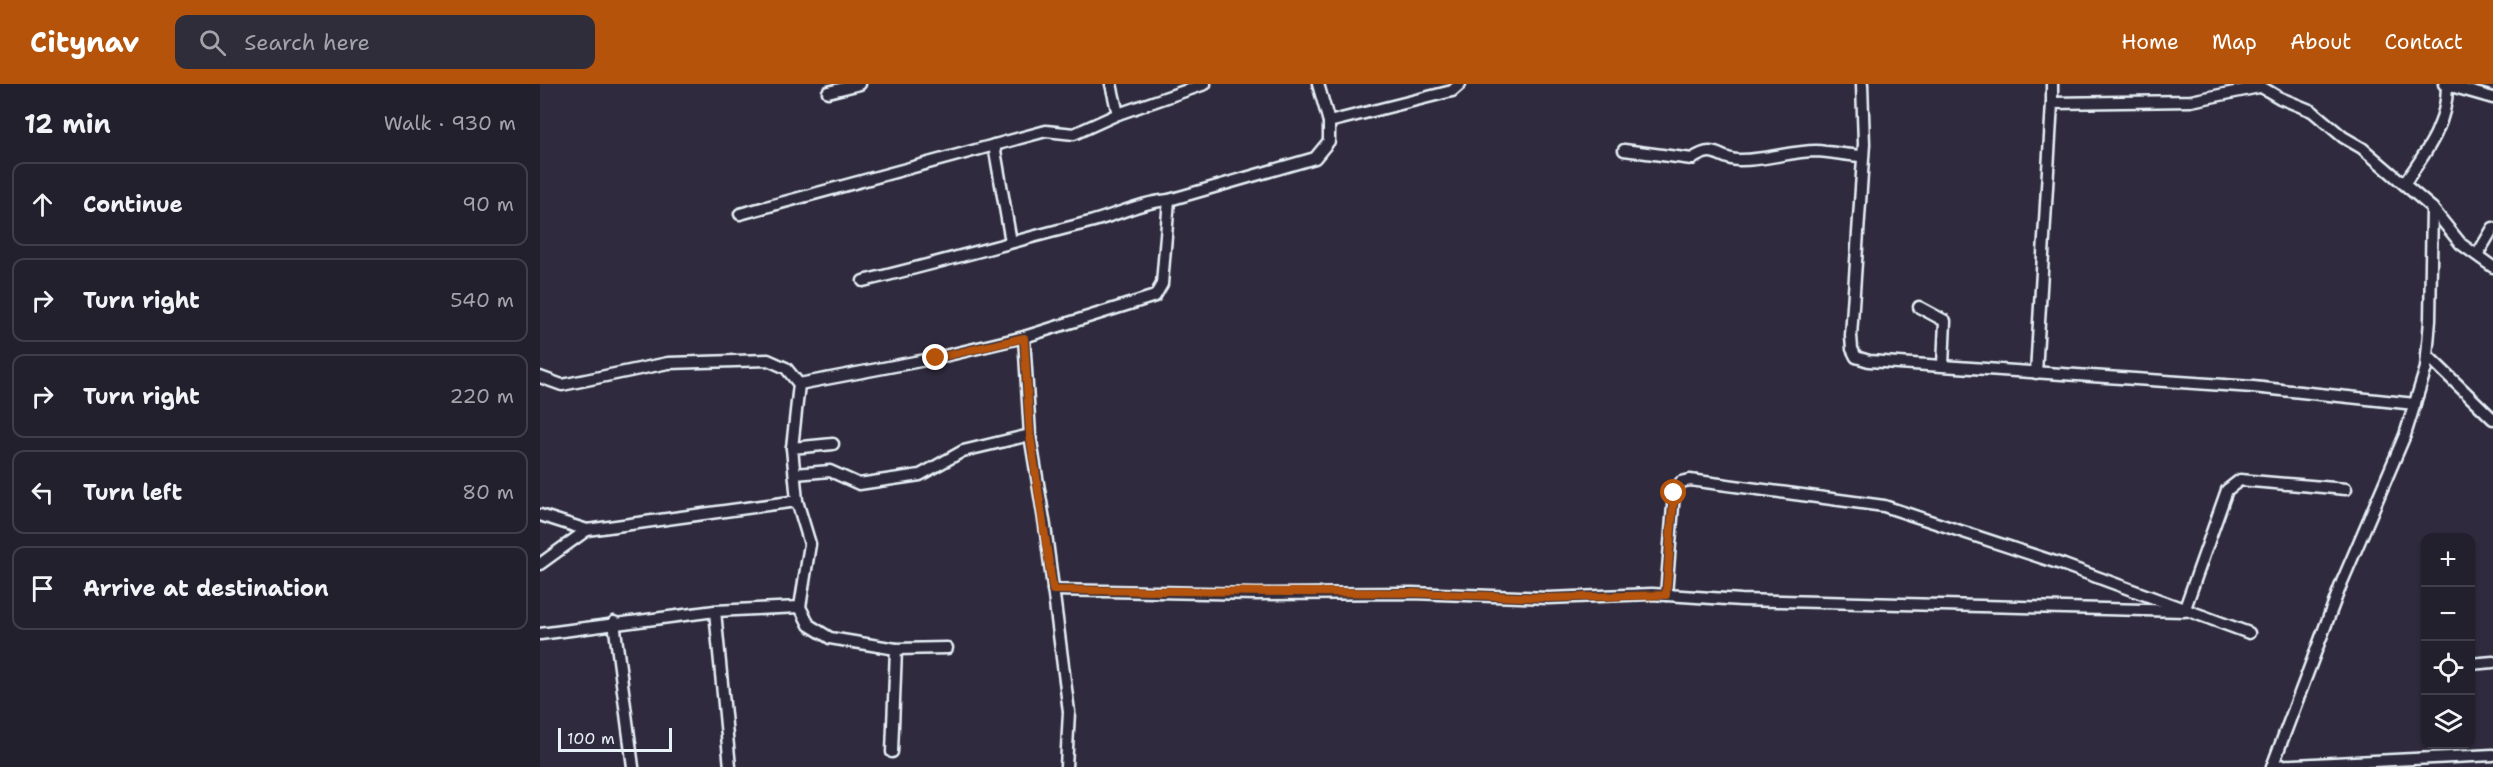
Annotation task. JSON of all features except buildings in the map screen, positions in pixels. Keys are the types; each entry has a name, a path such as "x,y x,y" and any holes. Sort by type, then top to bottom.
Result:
{"street":[{"path":"828,93 860,84"},
{"path":"1111,84 1118,114"},
{"path":"740,214 1046,131 1074,134 1118,114 1205,84"},
{"path":"863,281 956,259 1111,216 1151,201 1169,200 1315,158 1329,141 1329,122 1318,84"},
{"path":"1329,122 1452,91 1460,84"},
{"path":"1862,84 1862,156 1852,349 1856,357 1869,361 2253,387 2415,404"},
{"path":"2036,373 2052,84"},
{"path":"2404,184 2436,138 2445,116 2446,85 2493,98"},
{"path":"2052,103 2191,101 2257,86 2312,111 2343,137 2377,159 2432,208 2461,243 2493,267"},
{"path":"994,145 1011,242"},
{"path":"1624,150 1692,159 1715,151 1735,160 1758,160 1815,151 1862,156"},
{"path":"799,384 926,360 1024,338 1155,296 1162,284 1169,200"},
{"path":"2432,208 2427,355 2415,404 2405,435 2342,582 2272,766 2493,754"},
{"path":"2477,255 2493,228"},
{"path":"1919,307 1945,321 1943,366"},
{"path":"1024,338 1030,435 1069,712 1066,767"},
{"path":"2427,355 2493,419"},
{"path":"540,377 562,385 668,363 768,360 786,368 799,384 792,448 797,501 810,544 800,607 809,625 830,638 896,649 947,648"},
{"path":"795,474 830,471 859,484 920,475 963,451 1030,435"},
{"path":"792,448 833,444"},
{"path":"1666,595 1674,493 1680,482 1690,480 1884,506 2064,565 2249,633"},
{"path":"2184,611 2227,490 2232,484 2240,480 2346,489"},
{"path":"540,515 587,530 797,501"},
{"path":"540,564 587,530"},
{"path":"1053,590 1412,593 1548,598 1666,595 1741,600 2184,611"},
{"path":"540,634 614,622 715,611 800,607"},
{"path":"715,611 730,767"},
{"path":"614,622 633,767"},
{"path":"892,752 896,649"},
{"path":"2475,664 2493,662"}],"route":[{"path":"936,358 1024,338 1030,435 1053,590 1257,594 1412,593 1548,598 1666,595 1674,493"}]}
